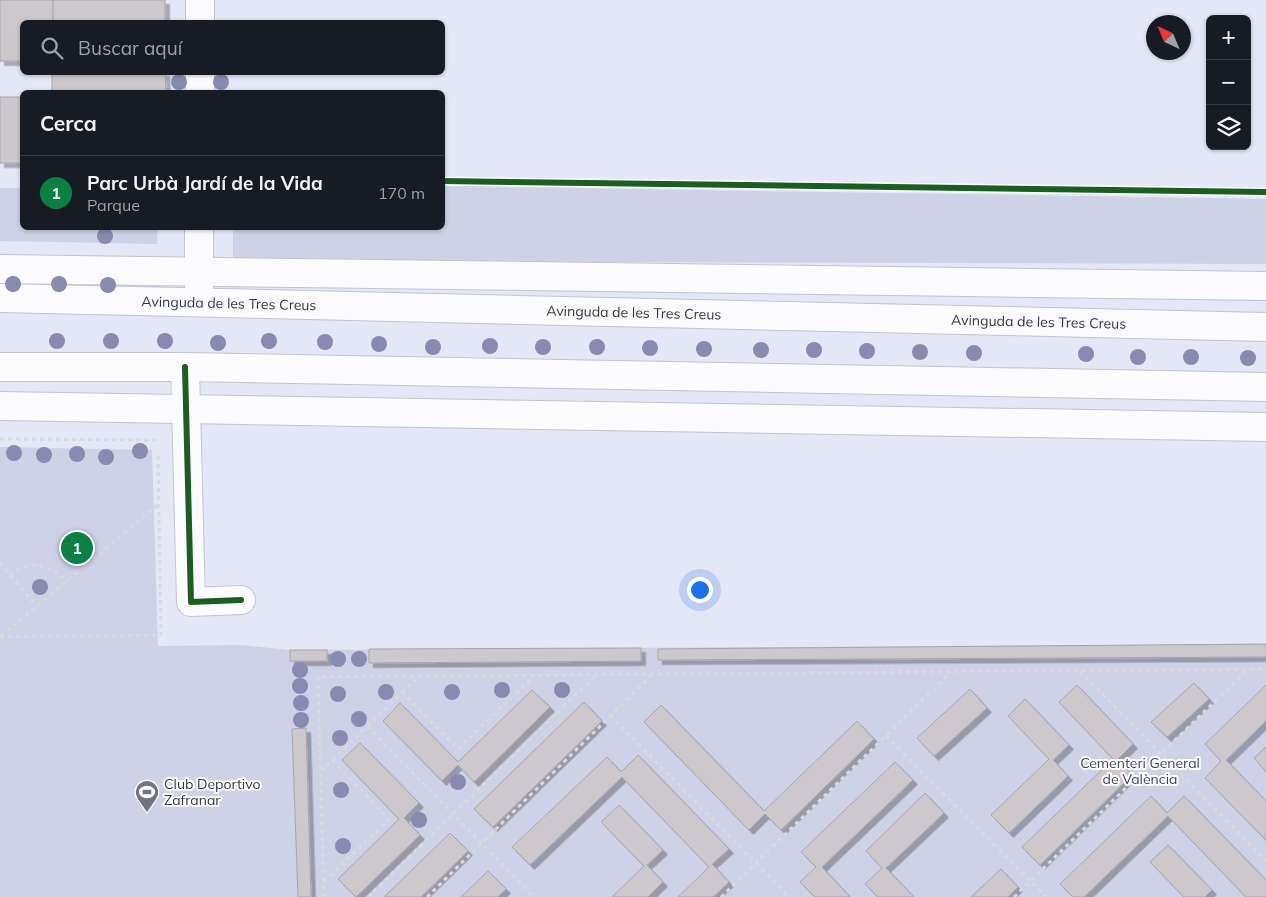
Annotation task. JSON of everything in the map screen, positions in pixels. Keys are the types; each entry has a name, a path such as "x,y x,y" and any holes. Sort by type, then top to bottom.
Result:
{"main road":[{"path":"200,0 200,20"},
{"path":"200,75 200,90"},
{"path":"199,230 198,273 200,304"},
{"path":"0,269 1266,286"},
{"name":"Avinguda de les Tres Creus","path":"0,298 200,304 1266,326"},
{"path":"0,367 185,367 1266,387"},
{"path":"185,367 191,602 241,600"},
{"path":"0,406 1266,426"}],"path":[{"path":"0,439 158,440"},
{"path":"0,637 159,504"},
{"path":"0,563 37,607"},
{"path":"9,574 23,567 40,564 53,569 68,582"},
{"path":"0,637 161,635"},
{"path":"1014,897 1247,670"},
{"path":"324,897 318,677 1266,670"},
{"path":"1079,671 1266,861"},
{"path":"721,897 951,672"},
{"path":"427,897 652,674"},
{"path":"402,692 458,749 534,675"},
{"path":"368,897 596,675"},
{"path":"320,771 419,676"},
{"path":"610,715 789,897"},
{"path":"367,726 534,897"},
{"path":"886,736 1046,897"},
{"path":"324,882 389,819 332,760"}],"green space":[{"path":"445,186 1266,199 1266,264 233,261 233,230 445,230"},
{"path":"0,188 20,188 20,230 158,230 157,244 0,241"},
{"path":"0,278 167,284 156,290 0,288"},
{"name":"Cementeri General de València","path":"0,447 152,450 158,646 242,645 290,650 1266,644 1266,897 0,897"}],"building":[{"path":"0,0 53,0 53,20 20,20 20,61 0,61"},
{"path":"53,0 165,0 165,20 53,20"},
{"path":"52,75 165,75 166,90 52,90"},
{"path":"0,97 20,97 20,163 0,163"},
{"path":"1266,644 1266,657 658,660 658,649"},
{"path":"641,648 641,661 369,663 369,649"},
{"path":"290,650 327,650 327,661 290,661"},
{"path":"1194,683 1209,699 1167,737 1151,722"},
{"path":"1077,685 1133,744 1117,760 1132,775 1040,865 1022,847 1113,759 1059,702"},
{"path":"1266,685 1266,721 1226,760 1266,801 1266,840 1205,778 1221,761 1205,744"},
{"path":"970,689 987,708 934,756 917,738"},
{"path":"532,690 550,707 474,782 458,765 442,781 383,721 400,703 458,762"},
{"path":"1025,699 1069,745 1053,760 1068,776 1009,833 991,815 1049,759 1008,716"},
{"path":"584,702 602,721 493,827 474,809"},
{"path":"661,705 764,811 857,721 874,739 781,830 765,814 749,830 644,722"},
{"path":"306,728 311,897 298,897 292,729"},
{"path":"360,743 419,803 404,818 420,835 356,897 338,879 399,819 342,760"},
{"path":"1266,747 1266,772 1254,758"},
{"path":"638,755 729,849 712,864 729,882 713,897 678,897 709,867 622,777 530,865 512,847 607,757 621,772"},
{"path":"895,762 913,780 822,867 850,897 815,897 800,882 816,867 801,852"},
{"path":"925,793 944,813 886,868 914,897 878,897 865,884 882,868 866,851"},
{"path":"1151,796 1167,813 1184,796 1266,880 1266,897 1246,897 1168,816 1084,897 1073,897 1060,884"},
{"path":"619,805 663,850 647,865 663,882 648,897 612,897 644,866 601,822"},
{"path":"450,833 468,851 421,897 384,897"},
{"path":"1168,845 1212,890 1205,897 1184,897 1150,862"},
{"path":"1001,869 1018,887 1008,897 971,897"},
{"path":"488,871 506,889 498,897 461,897"}],"cycle path":[{"path":"445,181 1266,192"},
{"path":"185,367 191,602 241,600"}],"place":[{"name":"Parc Urbà Jardí de la Vida","path":"77,548"},
{"name":"Club Deportivo Zafranar","path":"147,813"}]}
